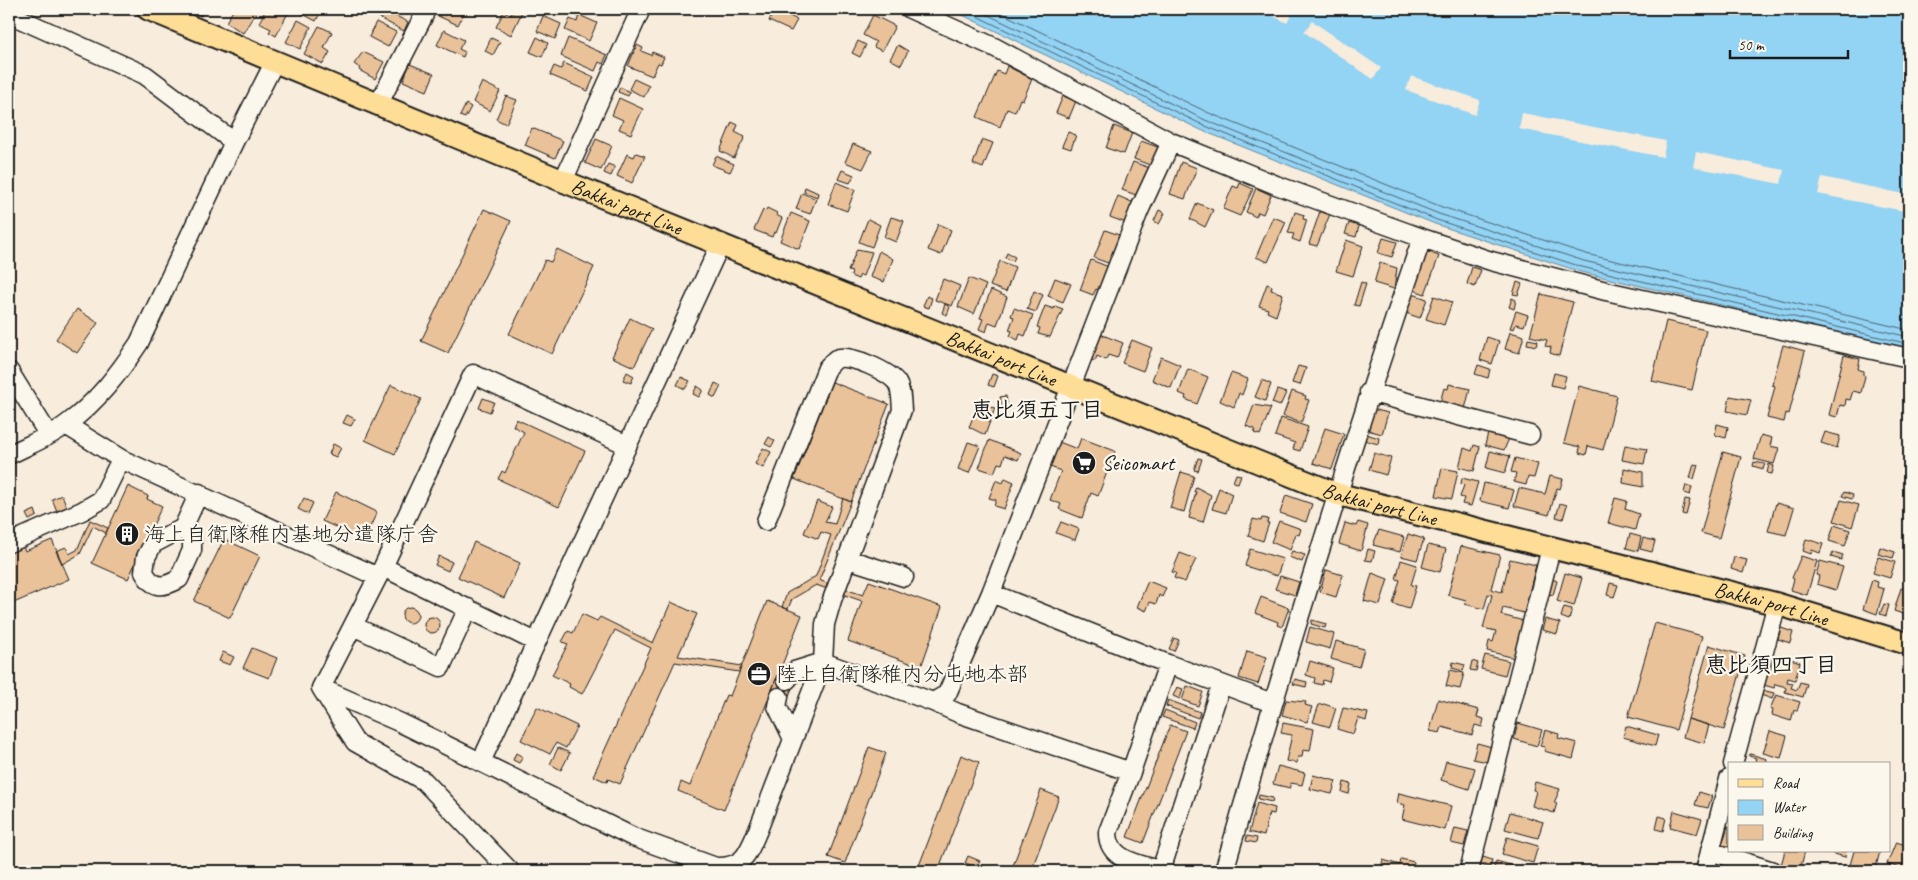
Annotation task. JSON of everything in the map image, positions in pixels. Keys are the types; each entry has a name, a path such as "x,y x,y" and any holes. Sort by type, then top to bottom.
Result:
{"main road":[{"name":"Bakkai port Line","path":"148,9 563,181 721,243 1337,494 1777,604 1909,644"}],"street":[{"path":"563,181 642,9"},
{"path":"910,9 994,47 1171,142 1276,185 1422,238 1491,261 1606,291 1909,358"},
{"path":"9,14 145,74 234,142"},
{"path":"378,105 424,15"},
{"path":"9,455 66,425 88,407 121,370 139,342 234,142 275,61"},
{"path":"933,702 947,694 954,683 991,593 1139,212 1171,142"},
{"path":"1224,871 1272,703 1337,494 1369,392 1422,238"},
{"path":"481,762 721,243"},
{"path":"321,688 481,762 633,837 716,867 728,868 739,863 748,854 823,662 825,624 856,533 902,410 901,394 896,383 888,373 849,358 837,359 828,368 766,521"},
{"path":"9,371 48,434"},
{"path":"321,688 380,572 473,374 627,445"},
{"path":"1369,392 1530,435"},
{"path":"66,425 122,459 380,572 468,608 536,642"},
{"path":"9,543 82,511 101,500 122,459"},
{"path":"183,528 200,493"},
{"path":"1469,871 1550,548"},
{"path":"848,559 904,577"},
{"path":"991,593 1221,685 1272,703"},
{"path":"1735,762 1777,604"},
{"path":"353,626 441,666 468,608"},
{"path":"787,680 794,671 823,662 958,713 1130,772"},
{"path":"1168,664 1108,832 1108,841 1116,854 1127,860 1162,871 1221,685"},
{"path":"321,688 355,742 424,781 510,871"},
{"path":"779,698 777,706 793,738"},
{"path":"1705,871 1728,783"},
{"path":"1710,851 1773,871"}],"water":[{"path":"950,9 1909,9 1909,349 1581,272 1435,224 1201,130"}],"pier":[{"path":"1260,9 1283,9 1292,14 1287,23"},
{"path":"1312,21 1381,68 1373,79 1304,32"},
{"path":"1411,76 1480,100 1475,115 1406,90"},
{"path":"1522,113 1666,141 1663,157 1519,129"},
{"path":"1696,152 1784,170 1781,184 1693,167"},
{"path":"1822,177 1909,195 1909,212 1818,194"}],"building":[{"path":"189,9 205,9 201,16"},
{"path":"234,9 258,9 243,33 226,22"},
{"path":"266,9 289,11 276,36 269,32 271,29 259,23"},
{"path":"304,9 322,9 316,21 301,13"},
{"path":"384,9 397,10 394,15 408,22 404,31 379,18"},
{"path":"434,9 466,9 458,25 438,16 439,13"},
{"path":"514,9 522,12 511,35 496,27 504,11 511,15"},
{"path":"573,9 589,9 587,14"},
{"path":"774,9 791,9 788,15 797,20 791,31 769,21"},
{"path":"579,15 597,23 589,41 565,30 570,19 577,22"},
{"path":"873,15 895,26 882,51 874,47 876,42 863,35"},
{"path":"543,16 561,24 555,39 537,31"},
{"path":"298,20 311,27 300,49 286,42"},
{"path":"376,22 396,32 388,47 369,37"},
{"path":"319,26 332,32 324,48 330,52 323,64 304,54"},
{"path":"444,30 464,40 459,49 465,52 463,57 437,45"},
{"path":"537,37 548,43 542,57 530,52"},
{"path":"491,38 500,42 493,55 485,51"},
{"path":"568,38 607,55 603,64 599,62 595,71 561,56"},
{"path":"858,41 866,45 860,57 852,53"},
{"path":"637,45 643,48 641,51 651,55 652,52 664,57 661,64 658,63 652,76 628,66"},
{"path":"898,45 908,51 901,65 890,59"},
{"path":"363,52 384,62 375,79 359,70 360,68 354,64"},
{"path":"564,63 594,77 588,91 550,75 554,66 561,69"},
{"path":"410,64 434,74 427,91 403,81"},
{"path":"1007,66 1032,79 1023,100 1020,99 1015,112 1007,109 1000,127 977,117 997,71 1004,74"},
{"path":"634,79 649,86 644,97 629,89"},
{"path":"482,82 500,91 490,111 473,102"},
{"path":"620,87 630,92 628,96 618,92"},
{"path":"506,96 517,100 506,124 496,119"},
{"path":"1063,96 1076,101 1069,118 1056,113"},
{"path":"619,98 643,109 631,134 619,129 623,120 612,115"},
{"path":"466,104 471,107 465,118 460,116"},
{"path":"732,122 738,125 735,132 745,137 734,158 720,151"},
{"path":"1114,126 1132,133 1124,154 1106,148"},
{"path":"532,128 563,141 555,158 525,145"},
{"path":"1068,132 1076,135 1071,149 1062,146"},
{"path":"596,139 612,146 601,170 585,163"},
{"path":"982,139 993,143 983,168 973,164"},
{"path":"1141,141 1163,149 1155,167 1134,159"},
{"path":"853,144 872,151 863,169 845,162"},
{"path":"636,153 645,156 632,183 617,176 627,154 634,157"},
{"path":"716,156 734,164 730,172 712,165"},
{"path":"1133,162 1150,168 1139,196 1122,190"},
{"path":"1181,162 1197,168 1185,199 1170,194"},
{"path":"608,164 615,167 611,176 604,173"},
{"path":"842,170 854,175 850,183 838,179"},
{"path":"836,182 855,190 847,211 828,204"},
{"path":"1240,183 1253,189 1240,216 1223,209 1233,186 1238,188"},
{"path":"805,187 818,193 817,197 804,192"},
{"path":"1256,188 1271,195 1263,214 1258,212 1256,217 1246,212"},
{"path":"802,193 816,199 810,214 796,209"},
{"path":"1118,196 1134,203 1126,223 1110,217"},
{"path":"1197,203 1213,210 1205,227 1190,219"},
{"path":"767,208 782,218 776,233 774,232 772,237 754,230 763,210 766,211"},
{"path":"484,209 511,221 448,353 421,341"},
{"path":"1159,210 1165,213 1159,224 1154,221"},
{"path":"1320,211 1330,214 1317,246 1309,244"},
{"path":"1295,212 1304,215 1303,219 1307,220 1300,242 1292,239 1294,234 1288,233"},
{"path":"791,213 810,221 799,249 780,241"},
{"path":"891,217 904,221 896,242 884,237"},
{"path":"1273,217 1286,222 1268,262 1256,257"},
{"path":"868,219 880,225 872,247 859,242"},
{"path":"1349,223 1359,226 1356,237 1345,234"},
{"path":"938,224 951,230 941,255 928,250"},
{"path":"1105,230 1122,236 1111,264 1094,258"},
{"path":"1383,238 1397,242 1392,257 1378,253"},
{"path":"1346,240 1363,246 1353,276 1336,271"},
{"path":"557,249 594,267 552,354 509,334 545,260 551,262"},
{"path":"857,249 872,252 863,276 860,275 858,279 851,276 852,272 848,271"},
{"path":"879,251 893,259 884,282 870,277"},
{"path":"1425,251 1439,256 1425,294 1411,289"},
{"path":"1007,253 1015,257 1013,261 1005,258"},
{"path":"1091,260 1109,267 1100,291 1096,289 1093,295 1080,290"},
{"path":"1000,261 1015,267 1006,292 990,286"},
{"path":"1380,263 1397,268 1394,289 1374,283"},
{"path":"1472,267 1481,270 1475,287 1467,284"},
{"path":"969,278 986,285 974,314 958,307"},
{"path":"1055,278 1071,284 1063,302 1048,296"},
{"path":"943,279 960,286 952,306 935,300"},
{"path":"1361,282 1366,284 1359,306 1354,305"},
{"path":"1517,282 1522,284 1518,295 1513,294"},
{"path":"1267,284 1272,286 1271,290 1283,294 1276,316 1267,312 1268,309 1259,306"},
{"path":"991,290 1007,297 997,325 989,322 986,332 979,329 983,319 980,318"},
{"path":"1034,291 1043,295 1036,312 1027,309"},
{"path":"1410,293 1427,299 1420,318 1403,312"},
{"path":"1541,294 1573,302 1559,356 1550,353 1551,347 1545,346 1547,340 1530,336"},
{"path":"927,296 932,298 929,308 923,306"},
{"path":"1434,296 1452,302 1444,325 1426,319"},
{"path":"1512,298 1516,300 1514,309 1509,307"},
{"path":"945,304 950,307 947,315 942,313"},
{"path":"1045,306 1054,309 1055,306 1063,309 1050,337 1038,334 1040,328 1037,327"},
{"path":"1014,308 1033,315 1025,336 1020,334 1018,340 1010,336 1012,331 1009,330 1014,317 1011,316"},
{"path":"77,309 98,323 77,353 56,339"},
{"path":"1516,311 1528,315 1524,326 1516,324 1514,329 1510,328"},
{"path":"630,318 652,329 634,367 612,357"},
{"path":"1666,321 1706,330 1692,390 1652,381"},
{"path":"1510,332 1524,336 1519,353 1505,349"},
{"path":"1100,334 1123,343 1117,358 1108,355 1106,360 1097,356 1095,361 1090,359"},
{"path":"1487,337 1499,341 1492,364 1480,360"},
{"path":"1528,339 1538,341 1536,346 1527,344"},
{"path":"1132,340 1152,348 1143,371 1122,363"},
{"path":"1783,345 1805,351 1789,414 1786,413 1784,422 1767,418 1775,386 1772,385"},
{"path":"1844,355 1860,359 1858,369 1863,371 1865,376 1861,393 1853,391 1850,400 1846,399 1845,406 1840,405 1837,417 1829,415"},
{"path":"1161,357 1180,365 1171,388 1152,380"},
{"path":"1478,365 1490,369 1488,378 1475,374"},
{"path":"1298,366 1306,368 1300,385 1292,383"},
{"path":"1188,369 1208,377 1197,404 1185,399 1186,396 1179,393"},
{"path":"627,372 634,376 631,383 623,380"},
{"path":"1231,373 1248,379 1242,395 1239,393 1234,407 1220,401"},
{"path":"1554,373 1566,376 1563,388 1551,385"},
{"path":"992,374 998,376 994,387 988,385"},
{"path":"681,377 690,381 685,389 677,385"},
{"path":"1262,380 1271,384 1265,401 1255,397"},
{"path":"832,382 889,404 851,502 794,479"},
{"path":"715,383 721,386 715,398 710,395"},
{"path":"1449,384 1470,389 1465,409 1440,402 1444,388 1448,389"},
{"path":"391,385 421,399 395,454 365,440"},
{"path":"697,386 703,390 699,397 693,394"},
{"path":"1579,386 1617,396 1603,450 1588,446 1586,455 1579,453 1580,447 1564,443"},
{"path":"1277,390 1286,393 1280,406 1272,403"},
{"path":"1292,391 1306,396 1305,399 1309,400 1301,423 1283,416"},
{"path":"1006,396 1008,407 1002,408 1000,397"},
{"path":"1730,396 1751,400 1747,415 1727,411"},
{"path":"483,398 494,402 490,412 479,408"},
{"path":"978,405 995,408 985,435 969,427"},
{"path":"1254,405 1271,408 1260,435 1254,433 1255,429 1246,426"},
{"path":"1373,409 1388,413 1382,434 1367,430"},
{"path":"347,415 355,419 351,426 343,423"},
{"path":"1281,418 1308,427 1300,451 1293,449 1295,443 1275,436"},
{"path":"516,419 585,451 559,507 498,479 502,471 505,473 524,432 513,426"},
{"path":"1717,424 1728,427 1726,438 1715,435"},
{"path":"1325,428 1344,434 1332,469 1313,463"},
{"path":"1489,429 1511,434 1504,450 1485,445"},
{"path":"1825,432 1840,436 1837,448 1821,443"},
{"path":"1366,434 1379,438 1378,444 1364,440"},
{"path":"1761,435 1772,438 1770,446 1779,448 1774,464 1754,459"},
{"path":"769,437 775,441 771,447 765,444"},
{"path":"1081,438 1115,451 1098,496 1091,493 1082,518 1059,509 1061,504 1050,500 1061,471 1050,467 1059,442 1077,449"},
{"path":"989,440 1021,453 1018,460 1005,455 1002,464 998,463 994,473 979,468"},
{"path":"968,442 980,446 969,473 958,469"},
{"path":"333,444 341,448 336,457 329,454"},
{"path":"1474,445 1480,447 1474,471 1459,467 1464,448 1472,451"},
{"path":"1625,445 1647,449 1644,464 1622,460"},
{"path":"763,448 771,452 763,468 755,464"},
{"path":"1490,451 1510,456 1505,473 1486,468"},
{"path":"1723,452 1741,457 1719,538 1701,533"},
{"path":"1374,453 1391,458 1386,475 1369,470"},
{"path":"1198,458 1202,459 1198,471 1194,470"},
{"path":"1515,458 1538,464 1534,478 1528,477 1526,485 1514,482 1516,473 1511,472"},
{"path":"1754,462 1765,464 1763,469 1753,466"},
{"path":"1694,464 1698,465 1694,479 1690,478"},
{"path":"1769,464 1774,466 1772,474 1767,473"},
{"path":"1442,468 1458,471 1452,499 1436,496"},
{"path":"1624,468 1643,472 1643,487 1623,483"},
{"path":"1181,472 1194,476 1184,512 1170,508"},
{"path":"1236,474 1241,475 1238,483 1233,482"},
{"path":"1550,476 1563,479 1560,489 1557,488 1549,515 1514,506 1519,488 1545,494"},
{"path":"1005,478 1014,482 1004,509 994,506 996,500 989,498 996,480 1003,483"},
{"path":"1462,478 1478,482 1471,506 1462,504 1464,498 1460,497 1464,485 1461,484"},
{"path":"1484,483 1514,490 1509,508 1480,501"},
{"path":"1686,485 1692,487 1690,495 1684,493"},
{"name":"海上自衛隊稚内基地分遣隊庁舎","path":"128,486 148,496 147,499 162,506 128,579 92,563"},
{"path":"1196,487 1211,495 1203,522 1189,518"},
{"path":"1219,488 1232,494 1226,513 1212,509"},
{"path":"336,492 377,512 364,540 322,521"},
{"path":"1844,492 1853,495 1852,499 1842,496"},
{"path":"62,495 67,507 57,511 52,499"},
{"path":"1286,495 1312,504 1306,522 1280,513"},
{"path":"304,498 313,503 308,514 298,509"},
{"path":"843,498 851,502 820,578 821,581 863,595 869,581 942,607 921,667 848,641 862,601 816,585 792,599 788,609 782,607 787,593 816,576 831,535 821,532 818,539 804,533 817,501 832,507 825,522 835,524"},
{"path":"1615,498 1627,501 1625,509 1639,514 1635,530 1608,523"},
{"path":"1685,499 1690,500 1686,515 1682,514"},
{"path":"1841,500 1859,505 1852,527 1834,521"},
{"path":"1560,503 1567,505 1563,519 1556,517"},
{"path":"1776,503 1794,508 1786,535 1768,531"},
{"path":"35,510 37,516 29,520 26,514"},
{"path":"1262,518 1268,519 1267,523 1269,523 1263,541 1248,536 1253,519 1261,521"},
{"path":"90,520 108,528 106,533 93,526 80,554 62,564 56,551 66,547 69,554 77,550"},
{"path":"1279,521 1301,529 1299,535 1296,534 1290,550 1271,542"},
{"path":"1061,522 1079,529 1075,540 1056,533"},
{"path":"1358,522 1368,525 1361,551 1339,544 1345,523 1356,526"},
{"path":"1834,525 1850,530 1845,546 1829,541"},
{"path":"1379,530 1404,537 1400,552 1373,545"},
{"path":"1408,534 1424,539 1417,560 1401,556"},
{"path":"1630,534 1641,537 1638,551 1626,548"},
{"path":"1643,538 1655,541 1652,552 1640,549"},
{"path":"224,539 260,556 230,618 194,601"},
{"path":"1806,539 1823,544 1820,553 1812,550 1811,554 1803,551"},
{"path":"52,540 69,579 9,605 9,553 23,547 25,551"},
{"path":"474,542 520,563 504,598 458,577"},
{"path":"1428,545 1446,549 1440,572 1422,567"},
{"path":"1461,546 1500,555 1491,589 1493,590 1502,592 1510,559 1536,565 1524,613 1503,608 1501,615 1524,621 1515,658 1487,651 1489,641 1493,642 1496,631 1483,628 1492,595 1488,594 1484,609 1465,604 1466,600 1448,595"},
{"path":"1880,547 1895,552 1893,558 1878,554"},
{"path":"1250,549 1283,559 1277,576 1245,566"},
{"path":"1368,549 1375,551 1372,561 1365,560"},
{"path":"1292,551 1305,555 1302,562 1289,557"},
{"path":"1833,552 1843,555 1841,560 1831,557"},
{"path":"1180,553 1196,559 1185,582 1174,578 1176,573 1172,572"},
{"path":"439,556 452,562 448,571 435,565"},
{"path":"1801,556 1817,561 1807,595 1791,590 1794,579 1792,578"},
{"path":"1734,557 1747,560 1743,573 1731,569"},
{"path":"1878,557 1895,562 1890,578 1873,573"},
{"path":"1401,560 1417,565 1411,585 1416,586 1409,609 1393,604 1400,580 1396,579"},
{"path":"1820,561 1843,567 1836,590 1817,584 1819,576 1816,575"},
{"path":"1326,570 1343,575 1336,597 1320,592"},
{"path":"1372,573 1388,579 1380,605 1364,601"},
{"path":"1565,573 1582,578 1574,606 1557,601"},
{"path":"1280,576 1299,582 1295,595 1275,589"},
{"path":"1552,579 1557,581 1553,595 1548,594"},
{"path":"1872,580 1878,582 1877,587 1884,589 1877,614 1863,609"},
{"path":"1148,581 1166,588 1162,597 1159,595 1156,604 1150,602 1146,611 1137,607"},
{"path":"1610,583 1618,585 1614,597 1607,595"},
{"path":"1901,588 1909,590 1909,616 1894,611"},
{"path":"1261,597 1289,608 1282,627 1277,625 1278,622 1255,613"},
{"path":"767,601 802,615 724,810 678,791 681,782 690,786 726,695 730,696"},
{"path":"671,602 697,614 678,656 742,666 739,672 675,662 620,784 608,779 607,782 593,776 651,648 615,630 582,694 569,687 570,684 552,675 568,644 562,642 568,631 573,633 582,614 597,621 600,617 653,643"},
{"path":"1884,604 1889,605 1886,616 1880,614"},
{"path":"410,607 416,609 418,615 416,621 410,623 404,621 402,615 404,609"},
{"path":"1564,607 1572,609 1569,620 1561,617"},
{"path":"432,617 438,619 440,625 438,631 432,633 426,631 424,625 426,619"},
{"path":"1545,619 1560,623 1557,634 1542,630"},
{"path":"1312,620 1326,624 1325,628 1311,624"},
{"path":"1655,623 1702,636 1676,730 1628,717"},
{"path":"1310,627 1334,634 1330,649 1306,642"},
{"path":"1781,628 1793,632 1790,643 1778,639"},
{"path":"1174,638 1179,640 1174,651 1169,649"},
{"path":"1336,641 1364,649 1359,667 1331,659"},
{"path":"1709,645 1745,656 1724,730 1688,719"},
{"path":"252,648 277,658 269,678 243,668"},
{"path":"1247,651 1267,657 1258,684 1239,678"},
{"path":"223,652 234,657 230,665 219,661"},
{"path":"1485,655 1509,661 1505,675 1481,669"},
{"path":"1774,658 1791,663 1791,659 1800,662 1795,680 1788,678 1787,682 1793,683 1791,688 1797,690 1800,682 1807,684 1803,697 1785,692 1786,688 1783,686 1775,684 1774,688 1764,685"},
{"path":"1310,661 1333,668 1329,682 1323,680 1322,685 1314,683 1315,678 1306,675"},
{"path":"1472,661 1478,663 1476,671 1470,670"},
{"path":"1453,662 1465,665 1463,671 1452,668"},
{"path":"1450,670 1464,673 1460,689 1446,686"},
{"path":"776,679 793,686 788,698 771,692"},
{"path":"1295,679 1307,682 1306,687 1293,684"},
{"path":"1187,686 1203,692 1198,706 1182,700"},
{"path":"1177,687 1183,689 1180,699 1173,696"},
{"path":"1762,690 1774,693 1772,699 1761,695"},
{"path":"1776,695 1800,702 1797,711 1794,710 1791,721 1772,715 1773,710 1770,709"},
{"path":"1438,699 1479,710 1477,717 1484,719 1482,727 1475,725 1472,735 1442,727 1440,733 1430,731"},
{"path":"1168,700 1200,712 1198,718 1166,706"},
{"path":"1286,700 1306,702 1305,705 1312,707 1307,722 1282,715"},
{"path":"1324,704 1336,708 1330,727 1313,722 1319,705"},
{"path":"537,707 577,726 566,748 556,743 550,754 521,740"},
{"path":"1343,708 1368,713 1366,721 1358,718 1353,734 1337,729"},
{"path":"1165,710 1195,722 1193,728 1162,717"},
{"path":"1688,719 1709,725 1704,743 1683,737"},
{"path":"1283,723 1314,729 1310,751 1303,750 1302,757 1298,757 1297,763 1286,761 1292,735 1281,733"},
{"path":"1518,723 1542,730 1537,746 1514,739"},
{"path":"1170,725 1186,731 1143,843 1127,837"},
{"path":"1626,726 1658,735 1655,746 1623,737"},
{"path":"1545,730 1559,734 1558,738 1577,743 1573,759 1544,751 1545,747 1540,746"},
{"path":"1770,731 1787,736 1781,758 1763,753"},
{"path":"1477,743 1492,747 1488,762 1473,759"},
{"path":"869,747 886,753 845,863 828,857"},
{"path":"558,748 570,753 561,770 550,764"},
{"path":"516,753 523,757 519,763 513,760"},
{"path":"1750,754 1767,759 1766,762 1755,762 1756,758 1749,756"},
{"path":"961,755 979,762 938,871 917,871"},
{"path":"1446,761 1475,768 1469,789 1441,780"},
{"path":"1278,766 1305,773 1302,785 1291,783 1290,788 1273,784"},
{"path":"1313,775 1336,781 1332,794 1310,789"},
{"path":"1344,782 1351,784 1349,794 1342,792"},
{"path":"1535,782 1560,789 1554,803 1557,803 1554,813 1532,806 1536,791 1533,790"},
{"path":"1041,790 1059,797 1031,871 1011,871"},
{"path":"1699,792 1712,796 1708,808 1695,805"},
{"path":"1399,793 1451,806 1445,830 1402,819 1405,805 1397,803"},
{"path":"1259,795 1273,798 1272,802 1258,799"},
{"path":"1257,803 1275,808 1274,814 1269,813 1264,836 1249,832"},
{"path":"1674,811 1702,819 1697,834 1670,827"},
{"path":"1510,812 1543,822 1538,838 1505,829"},
{"path":"1659,816 1666,818 1663,831 1656,829"},
{"path":"1728,826 1728,847 1722,845"},
{"path":"1455,828 1468,831 1464,846 1451,843"},
{"path":"1247,836 1257,838 1256,843 1246,841"},
{"path":"1507,837 1538,846 1533,863 1502,854"},
{"path":"1896,842 1909,846 1904,871 1895,871 1897,867 1887,864"},
{"path":"1785,852 1805,852 1800,870 1781,865"},
{"path":"1828,852 1846,852 1845,857"},
{"path":"1854,852 1880,852 1875,871 1867,871 1850,865"},
{"path":"968,856 980,861 977,867 965,863"},
{"path":"1483,857 1492,860 1490,867 1480,865"},
{"path":"1401,859 1414,862 1413,868 1426,871 1380,871 1383,860 1400,865"},
{"path":"1496,861 1525,869 1525,871 1493,871"},
{"path":"1718,864 1743,871 1716,871"},
{"path":"965,865 975,869 974,871 963,871"}],"place":[{"name":"Seicomart","path":"1084,463"},
{"name":"海上自衛隊稚内基地分遣隊庁舎","path":"127,534"},
{"name":"陸上自衛隊稚内分屯地本部","path":"759,674"}],"district":[{"name":"恵比須五丁目","path":"1037,410"},
{"name":"恵比須四丁目","path":"1771,665"}]}
